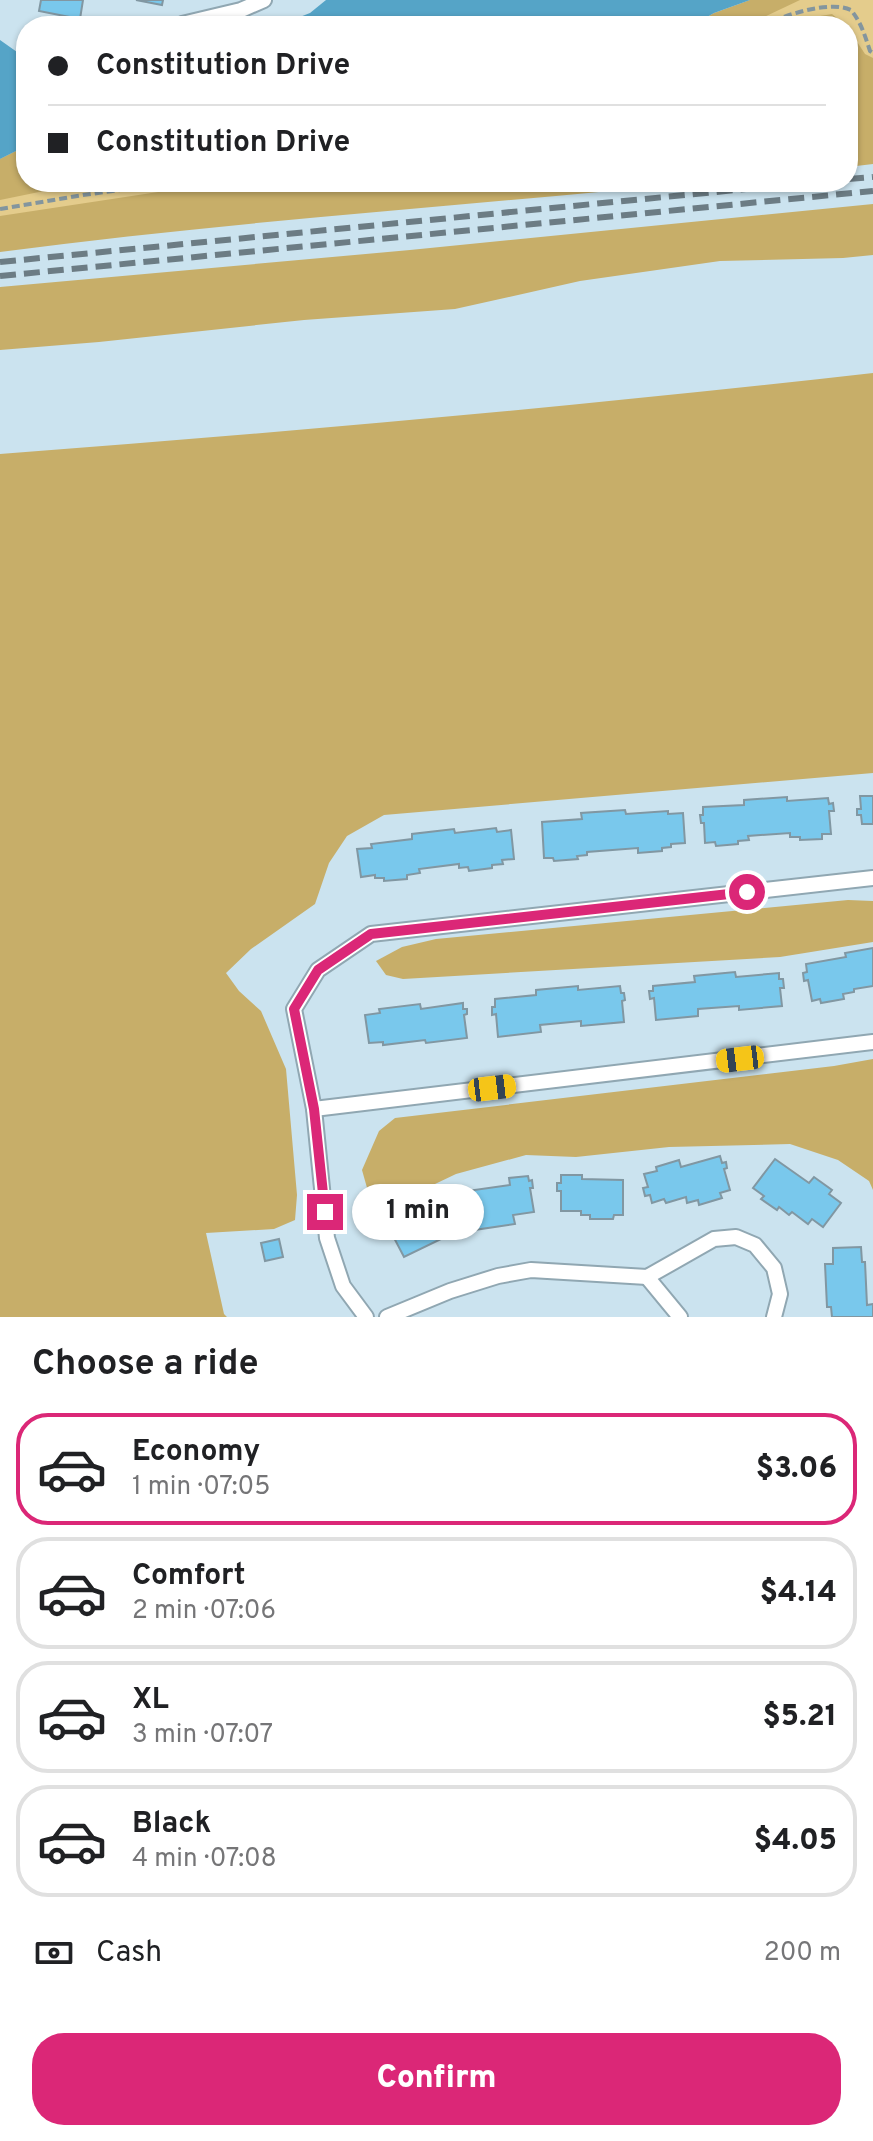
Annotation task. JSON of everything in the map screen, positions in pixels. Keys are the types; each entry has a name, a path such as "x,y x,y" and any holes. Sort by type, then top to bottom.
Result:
{"lane":[{"path":"216,16 264,0"},
{"path":"366,1317 343,1286 327,1238 314,1109 294,1009 318,970 371,934 873,878"},
{"path":"314,1109 873,1042"},
{"path":"387,1317 462,1287 531,1270 647,1277 714,1239 736,1237 755,1245 774,1268 780,1294 774,1317"},
{"path":"647,1277 680,1317"}],"path":[{"path":"782,16 805,4 833,1 849,6 856,16"},
{"path":"858,19 873,53"},
{"path":"0,209 105,192"}],"shaded area":[{"path":"750,0 873,0 873,92 858,91 858,16 714,16"},
{"path":"750,0 800,0 766,16 709,16"},
{"path":"858,43 865,54 873,58 873,164 858,166"},
{"path":"16,151 16,192 351,192 0,231 0,159"},
{"path":"16,151 16,192 39,192 0,200 0,159"},
{"path":"158,192 593,192 262,223 0,252 0,216"},
{"path":"873,204 873,255 720,261 580,281 455,309 304,320 0,350 0,287"},
{"path":"873,373 873,773 384,815 347,836 329,863 315,904 251,949 226,973 239,991 261,1011 286,1069 297,1195 295,1220 274,1229 206,1233 227,1317 0,1317 0,454 436,418"},
{"path":"848,900 873,901 873,942 780,957 403,979 386,975 376,961 402,947 436,939"},
{"path":"873,1059 873,1190 869,1181 838,1160 790,1144 669,1147 576,1157 526,1155 456,1174 393,1204 371,1202 362,1170 379,1131 395,1118"}],"water":[{"path":"326,0 750,0 709,16 302,16"},
{"path":"0,40 16,51 16,151 0,159"}],"building":[{"path":"41,0 83,0 80,16 39,11"},
{"path":"136,0 163,0 162,5"},
{"path":"860,796 873,796 873,824 862,824 861,815 857,815 857,809 861,809"},
{"path":"787,797 787,801 828,798 829,804 833,803 834,811 829,811 831,834 822,834 822,839 800,840 800,837 790,837 790,833 748,836 749,840 738,841 738,844 716,846 715,842 705,843 704,823 701,823 700,815 703,815 703,807 744,805 744,800"},
{"path":"625,810 626,814 683,813 685,843 671,844 662,851 638,853 638,848 587,852 587,855 577,856 578,859 554,861 553,858 544,858 542,822 582,819 581,813"},
{"path":"496,828 497,832 511,830 514,859 502,860 503,864 492,865 492,868 469,871 468,867 459,868 459,864 419,869 420,873 407,875 407,879 384,881 384,878 375,878 375,875 361,877 357,849 372,848 371,844 412,839 412,834"},
{"path":"873,948 873,986 854,989 854,992 843,994 844,999 821,1003 820,999 812,1001 808,980 804,981 806,964 846,957 845,953"},
{"path":"735,972 736,977 779,973 784,988 780,988 782,1006 739,1010 739,1006 698,1009 698,1016 656,1020 654,998 650,999 649,991 653,991 653,986 695,982 694,976"},
{"path":"578,986 578,990 620,986 625,1000 622,1001 624,1022 581,1026 581,1021 540,1025 541,1032 498,1037 496,1014 492,1015 495,999 536,995 536,990"},
{"path":"463,1003 463,1009 467,1009 464,1015 467,1038 426,1043 425,1040 383,1045 383,1042 369,1043 365,1015 380,1013 379,1009 420,1004 421,1009"},
{"path":"720,1156 722,1163 726,1162 727,1168 724,1169 730,1190 720,1193 722,1198 699,1205 698,1200 687,1203 686,1197 666,1203 664,1199 652,1203 650,1195 645,1196 643,1188 648,1187 644,1174 657,1171 656,1167 679,1160 681,1167"},
{"path":"775,1159 809,1183 814,1177 832,1190 829,1194 841,1203 823,1227 812,1219 808,1224 792,1212 789,1215 779,1207 777,1210 761,1199 764,1196 753,1188"},
{"path":"561,1175 623,1180 623,1215 614,1215 613,1219 590,1219 590,1215 581,1215 581,1211 561,1211 561,1191 557,1191 557,1183 561,1183"},
{"path":"528,1176 529,1181 532,1180 533,1188 530,1188 534,1212 513,1215 515,1224 474,1230 473,1224 460,1226 455,1197 468,1195 467,1191 510,1185 509,1178"},
{"path":"424,1203 426,1209 429,1207 432,1212 429,1214 441,1239 404,1257 392,1234 389,1236 386,1230 390,1228 387,1222"},
{"path":"279,1239 283,1257 265,1261 261,1243"},
{"path":"861,1247 862,1262 865,1262 867,1305 873,1304 873,1317 832,1317 831,1307 827,1307 825,1264 833,1264 833,1248"}],"railway":[{"path":"858,178 873,177"},
{"path":"0,276 873,191"},
{"path":"0,262 716,192"}],"route":[{"path":"325,1212 314,1109 294,1009 318,970 371,934 747,892"}]}
